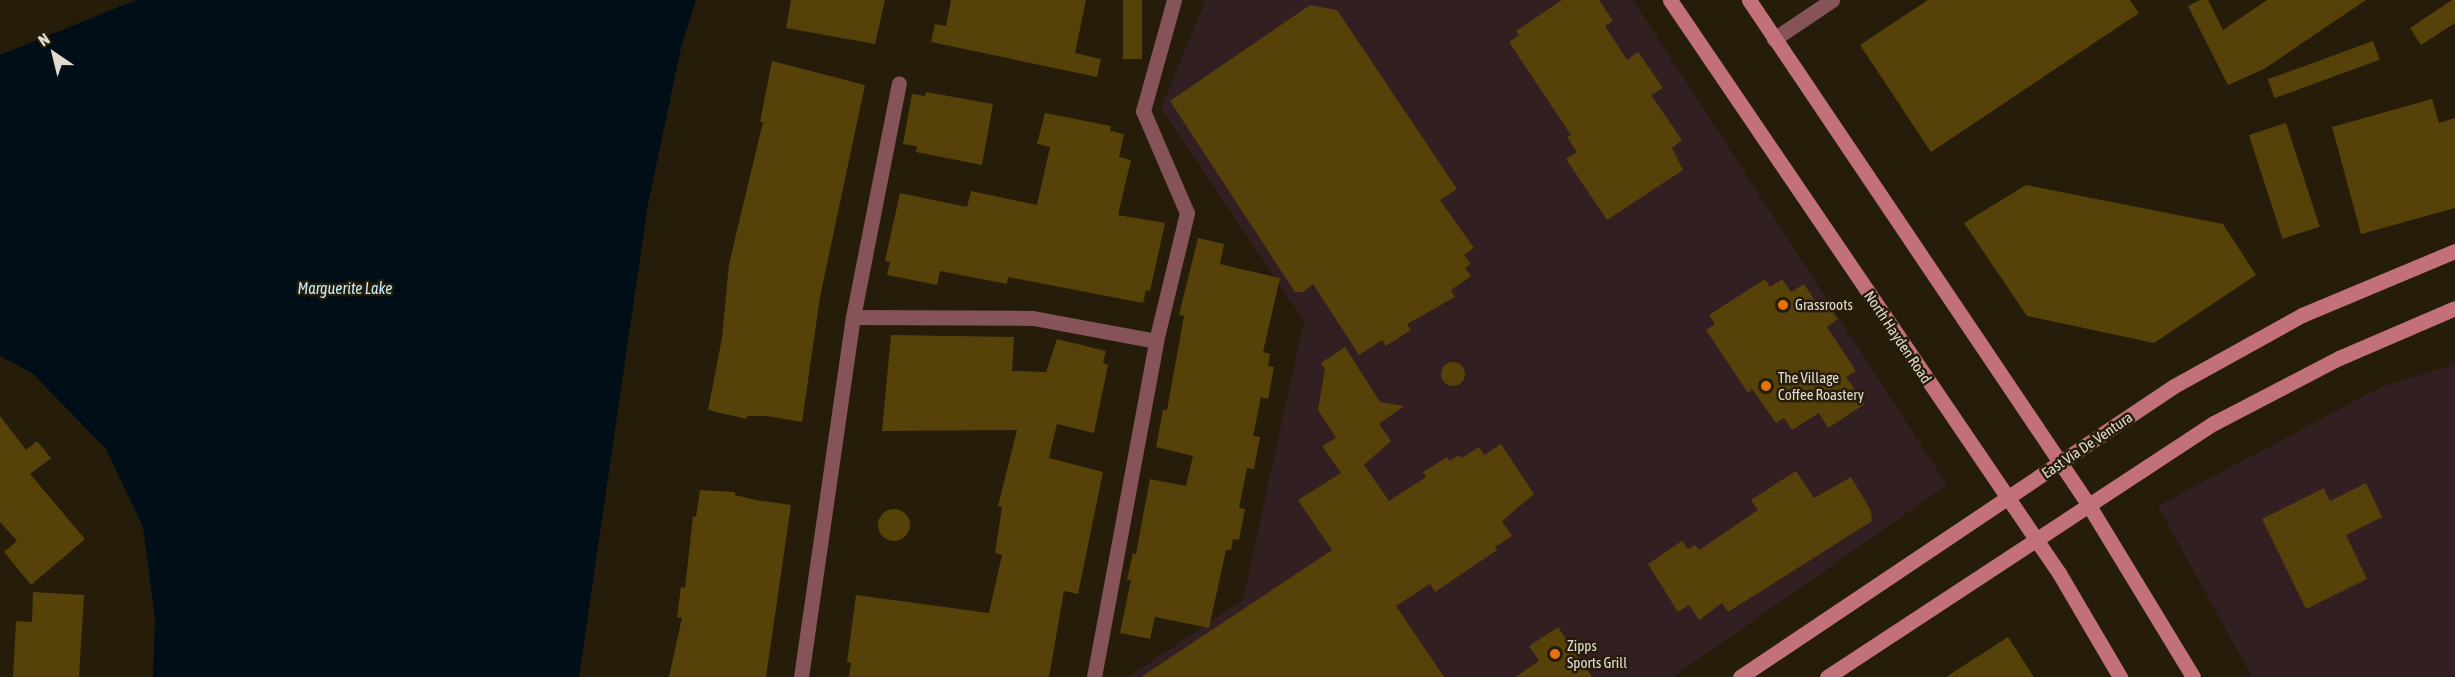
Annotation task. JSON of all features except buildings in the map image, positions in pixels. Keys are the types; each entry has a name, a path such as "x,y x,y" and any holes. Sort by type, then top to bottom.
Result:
{"main road":[{"name":"North Hayden Road","path":"1670,0 2036,539 2120,677"},
{"path":"1749,0 2088,504 2193,677"},
{"name":"East Via De Ventura","path":"1740,677 2174,386 2267,333 2343,297 2455,251"},
{"path":"1827,677 2214,423 2276,389 2407,326 2455,308"}],"street":[{"path":"1094,677 1156,341 1187,213 1143,111 1174,0"},
{"path":"1774,39 1832,0"},
{"path":"801,677 853,318 899,83"},
{"path":"853,318 1033,318 1156,341"}],"shaded area":[{"path":"1206,0 1633,0 1947,485 1673,677 1128,677 1243,600 1304,321 1161,108"},
{"path":"2455,364 2455,677 2252,677 2158,506 2381,387"}],"water":[{"name":"Marguerite Lake","path":"136,0 696,0 681,48 648,204 579,677 153,677 155,619 143,527 106,449 32,373 0,356 0,55"}],"place":[{"name":"Grassroots","path":"1783,305"},
{"name":"The Village Coffee Roastery","path":"1766,386"},
{"name":"Zipps Sports Grill","path":"1555,654"}]}
